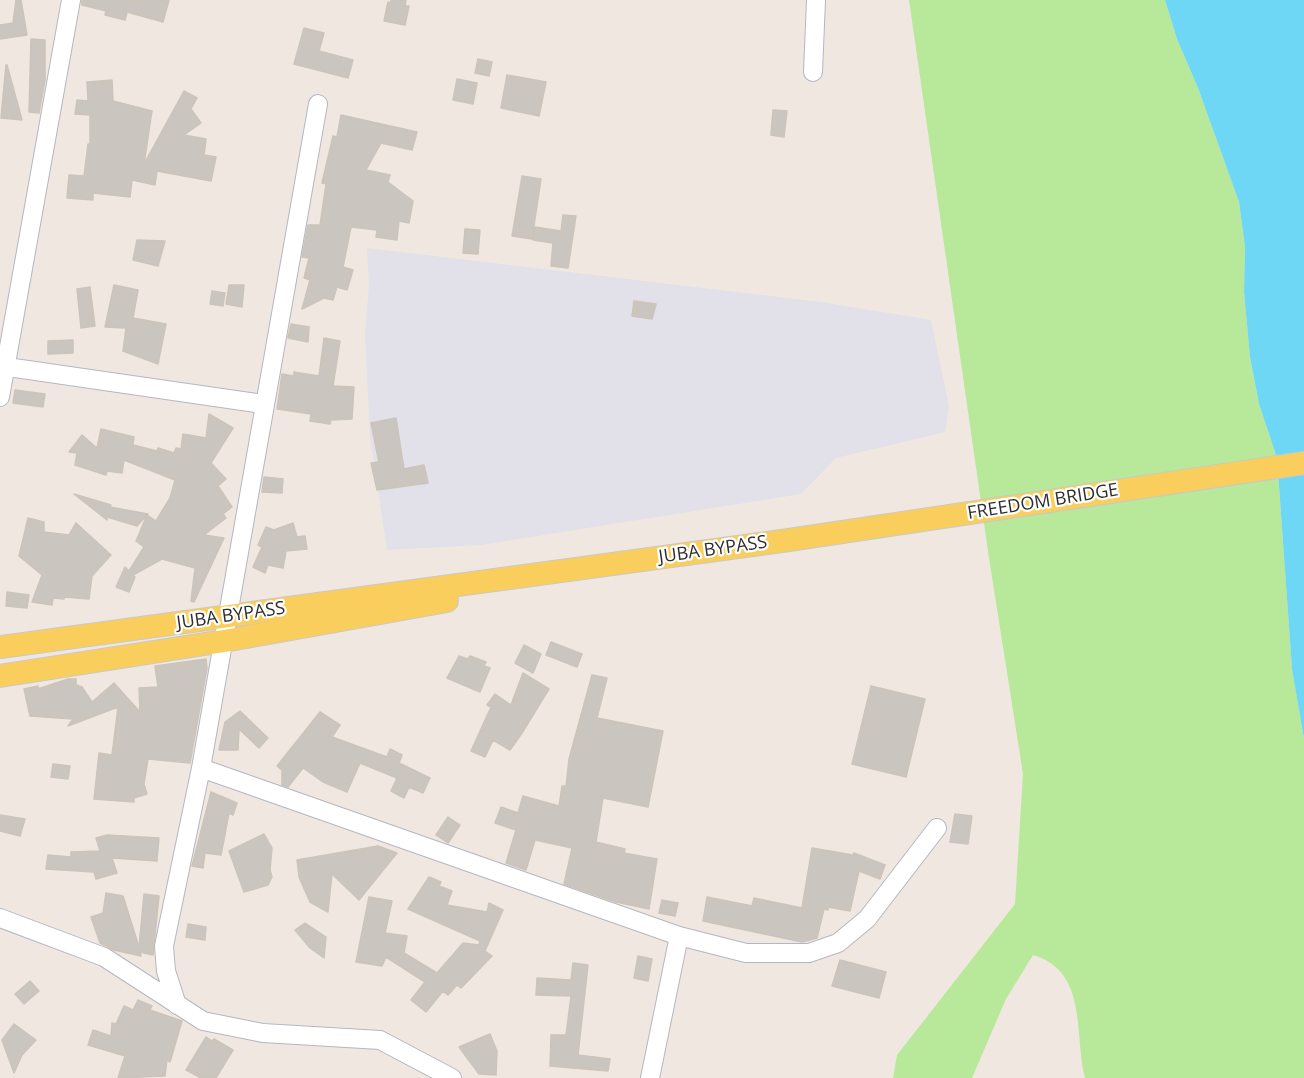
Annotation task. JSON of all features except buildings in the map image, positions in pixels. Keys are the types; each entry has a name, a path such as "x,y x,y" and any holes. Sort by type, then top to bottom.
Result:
{"main road":[{"name":"FREEDOM BRIDGE","path":"782,541 1304,463"},
{"name":"JUBA BYPASS","path":"0,647 782,541"},
{"name":"JUBA BYPASS","path":"0,676 224,641 782,541"}],"street":[{"path":"0,397 71,0"},
{"path":"813,72 816,0"},
{"path":"177,1005 166,971 164,946 201,768 248,508 263,404 318,104"},
{"path":"4,367 263,404"},
{"path":"201,768 679,936 746,953 809,953 838,943 867,919 937,828"},
{"path":"0,918 105,957 203,1021 263,1033 380,1040 452,1078"},
{"path":"650,1078 679,936"}],"shaded area":[{"path":"367,248 821,302 931,320 949,406 945,432 836,458 801,494 481,545 387,550 370,436 365,336 369,284"}],"green space":[{"path":"909,0 1165,0 1177,39 1198,88 1239,202 1245,247 1244,292 1250,357 1259,404 1277,458 1292,668 1304,739 1304,1078 1085,1078 1076,1006 1071,989 1063,975 1051,963 1033,955 1006,999 972,1078 893,1078 897,1055 1015,904 1023,774 989,558"}],"water":[{"path":"1165,0 1304,0 1304,739 1292,669 1277,458 1259,404 1250,357 1244,292 1245,247 1239,202 1198,88 1177,39"}]}
